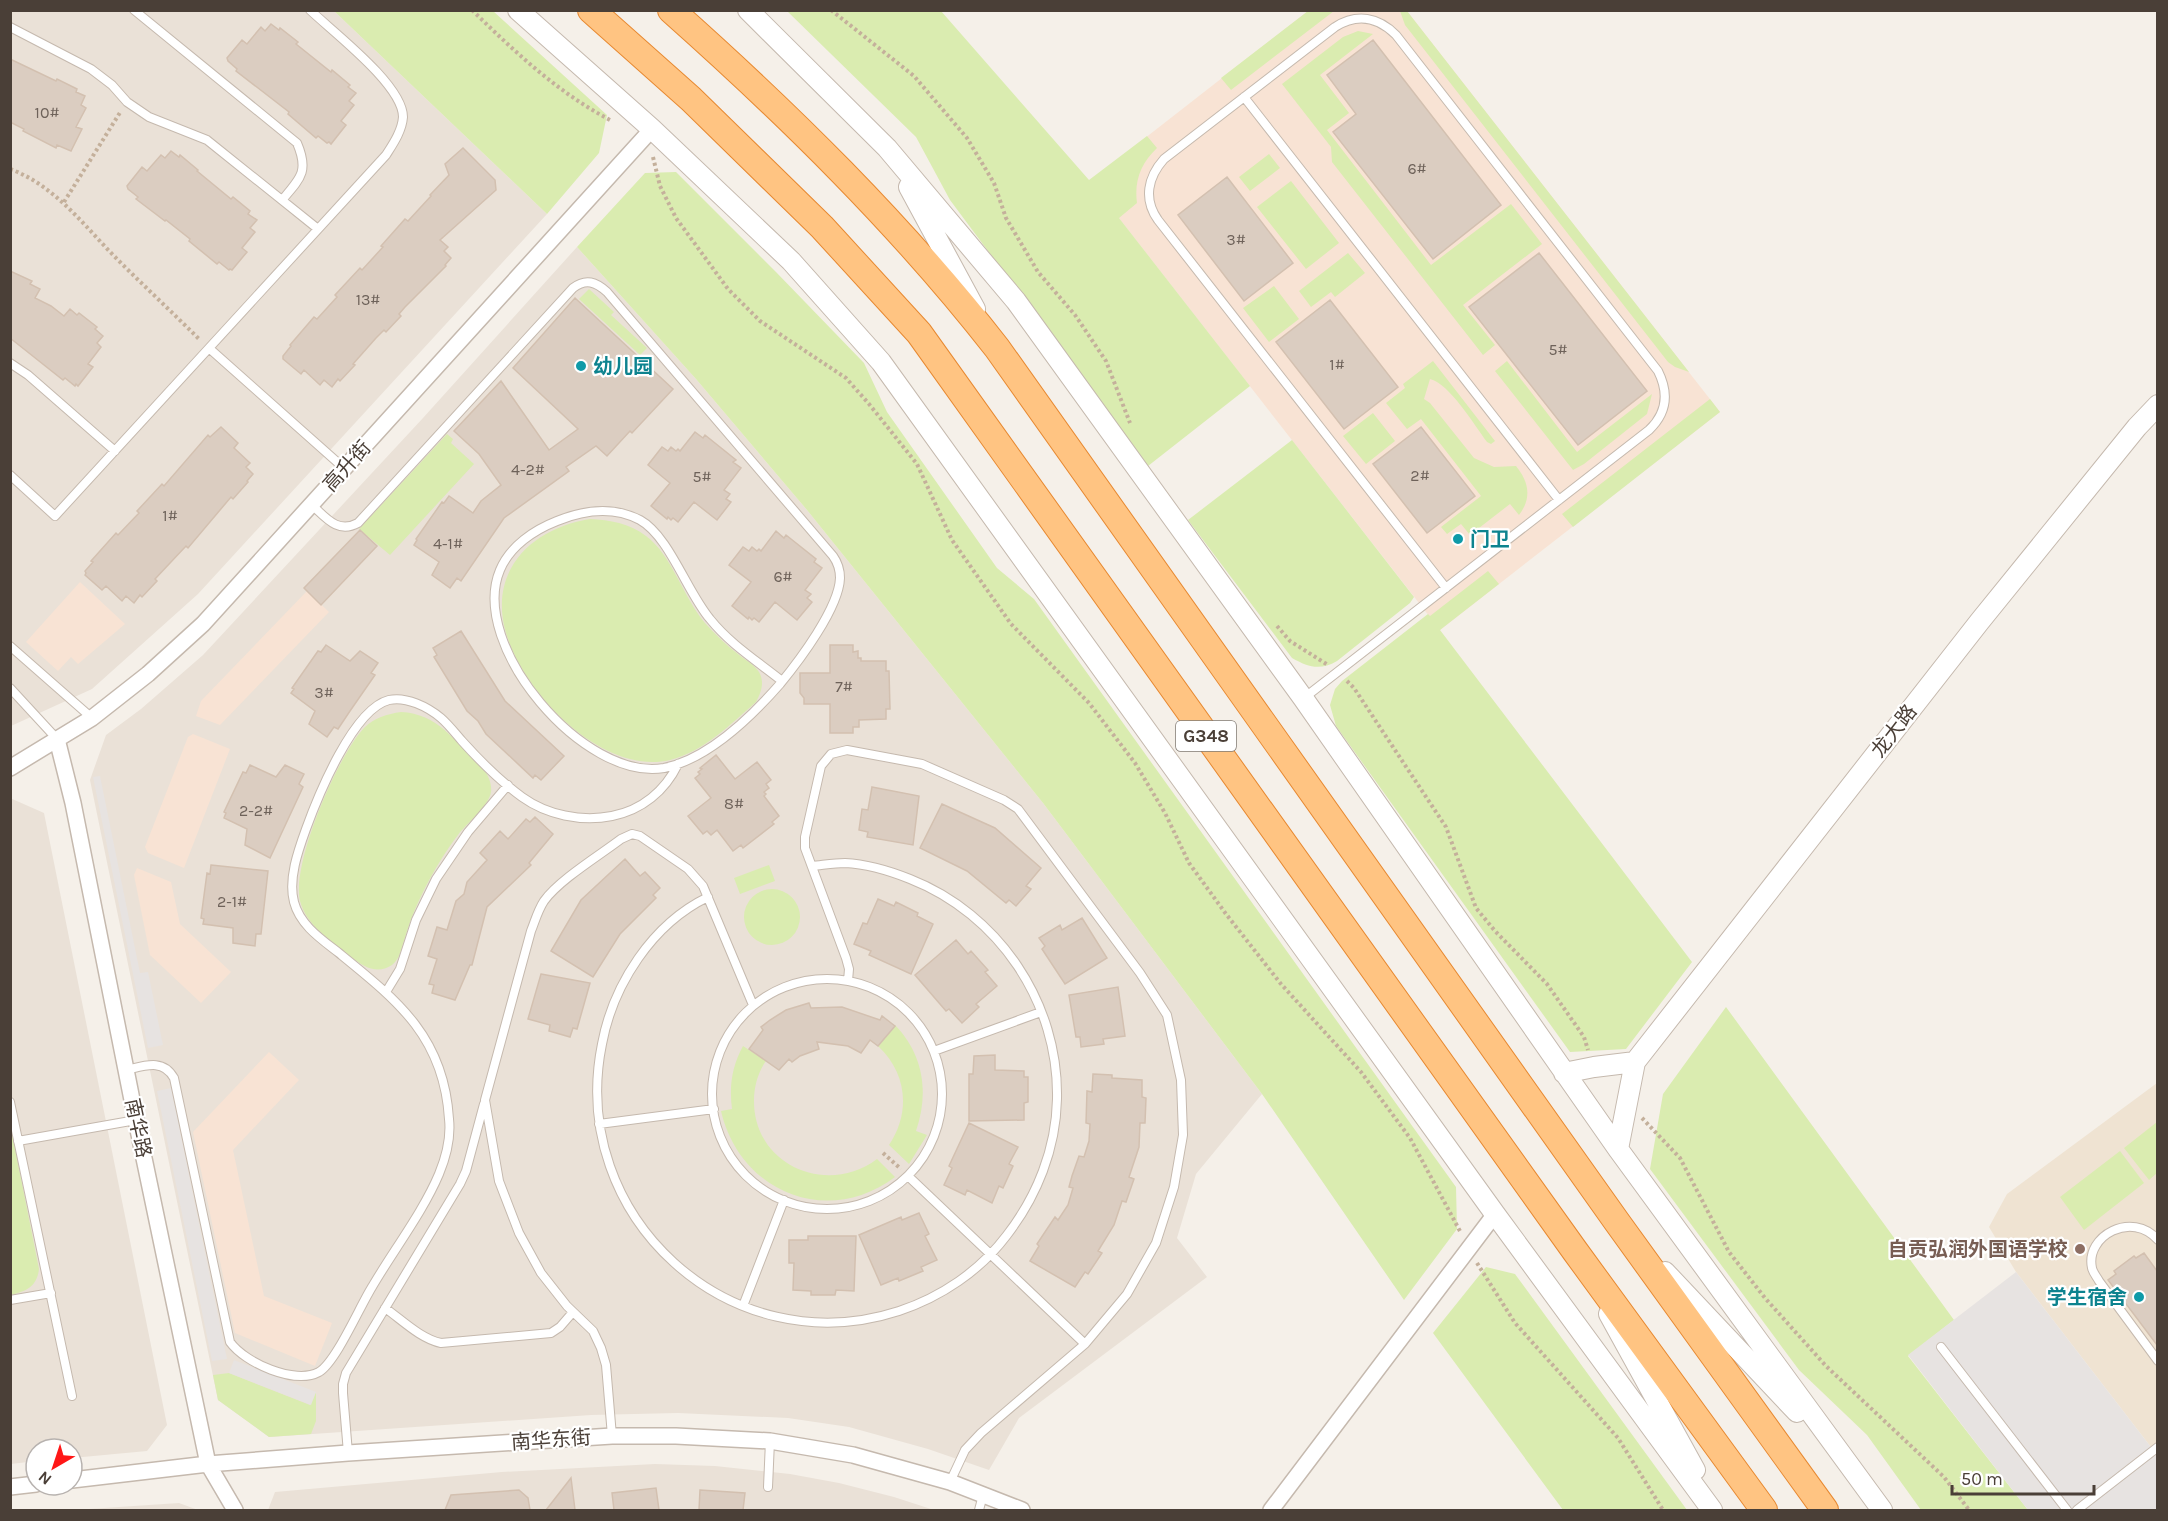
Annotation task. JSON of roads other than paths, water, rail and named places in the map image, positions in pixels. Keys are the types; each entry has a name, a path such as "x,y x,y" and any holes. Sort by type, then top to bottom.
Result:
{"highway":[{"name":"G348","path":"591,10 691,99 822,227 919,333 1575,1251 1764,1510"},
{"name":"G348","path":"671,10 724,57 857,188 957,297 997,348 1617,1222 1825,1510"}],"street":[{"path":"518,10 647,135 791,261 881,362 1495,1214 1712,1510"},
{"path":"748,10 887,148 1016,301 1303,698 1618,1149 1882,1510"},
{"name":"高升街","path":"10,768 92,718 148,674 203,624 647,135"},
{"path":"887,148 997,348"},
{"name":"龙大路","path":"1635,1062 1980,621 2157,405"},
{"name":"南华路","path":"57,739 75,815 208,1464 235,1510"},
{"path":"1564,1073 1635,1062 1618,1149"},
{"path":"1271,1510 1495,1214"},
{"path":"1617,1222 1853,1470"},
{"path":"1575,1251 1717,1510"},
{"name":"南华东街","path":"84,1479 208,1464 348,1453 612,1436 676,1436 770,1441 853,1455 950,1482 1022,1510"}],"lane":[{"path":"134,10 297,143 304,160 302,174 282,200"},
{"path":"10,475 55,516 386,155 398,137 403,117 398,101 380,75 310,10"},
{"path":"1303,698 1446,588 1657,422 1662,412 1666,393 1658,371 1388,27 1371,19 1361,18 1342,22 1164,159 1157,167 1150,184 1151,207 1158,220 1446,588"},
{"path":"10,27 91,69 148,117 207,140 318,229"},
{"path":"1244,97 1558,500"},
{"path":"312,506 336,526 344,528 358,523 569,292 583,282 596,283 629,318 833,556 838,564 839,585 802,656 782,681 741,724 696,756 678,764 650,769 636,767 602,754 563,727 541,704 524,682 507,649 497,621 495,606 496,584 500,570 508,556 531,534 558,521 590,511 610,511 626,514 642,521 664,544 690,591 710,619 737,646 782,681"},
{"path":"210,349 345,469"},
{"path":"10,363 28,375 115,451"},
{"path":"10,646 92,718"},
{"path":"10,688 57,739"},
{"path":"126,1070 158,1065 165,1067 174,1078 230,1342 249,1359 286,1374 307,1377 317,1373 330,1362 372,1286 434,1184 445,1157 449,1116 446,1092 437,1059 430,1044 386,992 310,929 297,911 293,900 293,874 306,830 327,780 349,739 360,722 377,705 389,700 402,699 438,716 486,765 522,797 551,811 582,818 600,817 630,810 653,797 664,787 678,764"},
{"path":"848,981 849,969 846,957 805,848 821,766 831,754 847,750 922,764 1004,800 1018,809 1140,973 1167,1015 1181,1080 1183,1136 1174,1187 1156,1243 1127,1294 1085,1344 981,1433 965,1450 950,1482"},
{"path":"386,992 400,969 416,920 436,879 468,832 508,785"},
{"path":"348,1453 343,1384 346,1373 463,1177 531,931 543,902 554,890 621,839 632,834 648,840 688,869 703,886 753,1005"},
{"path":"708,897 692,905 666,927 637,961 623,983 604,1033 598,1059 596,1086 599,1124 608,1165 618,1190 647,1235 685,1273 707,1288 743,1306 781,1317 808,1321 843,1322 887,1314 937,1295 959,1281 991,1254 1016,1224 1030,1202 1049,1152 1057,1099 1052,1046 1041,1012 1022,972 1006,950 975,918 946,897 898,874 845,863 812,866"},
{"path":"819,979 848,981 872,988 888,996 916,1020 934,1051 940,1068 942,1086 939,1122 925,1155 908,1176 887,1192 854,1206 818,1208 784,1200 752,1180 739,1167 721,1136 714,1109 712,1083 721,1048 729,1032 753,1005 776,991 801,981 819,979"},
{"path":"934,1051 1041,1012"},
{"path":"485,1100 499,1181 519,1233 541,1273 573,1312 593,1330 602,1348 606,1365 612,1436"},
{"path":"10,1102 72,1396"},
{"path":"599,1124 714,1109"},
{"path":"18,1141 136,1120"},
{"path":"908,1176 1085,1344"},
{"path":"743,1306 784,1200"},
{"path":"2157,1240 2144,1229 2131,1225 2122,1227 2101,1240 2092,1260 2092,1270 2157,1361"},
{"path":"10,1300 51,1293"},
{"path":"385,1308 432,1341 441,1343 551,1333 560,1327 573,1312"},
{"path":"1941,1347 2067,1510"},
{"path":"768,1487 770,1441"},
{"path":"2077,1510 2157,1447"},
{"path":"979,1510 983,1494"}],"place":[{"name":"幼儿园","path":"581,366"},
{"name":"门卫","path":"1458,539"},
{"name":"自贡弘润外国语学校","path":"2080,1249"},
{"name":"学生宿舍","path":"2139,1297"}]}
